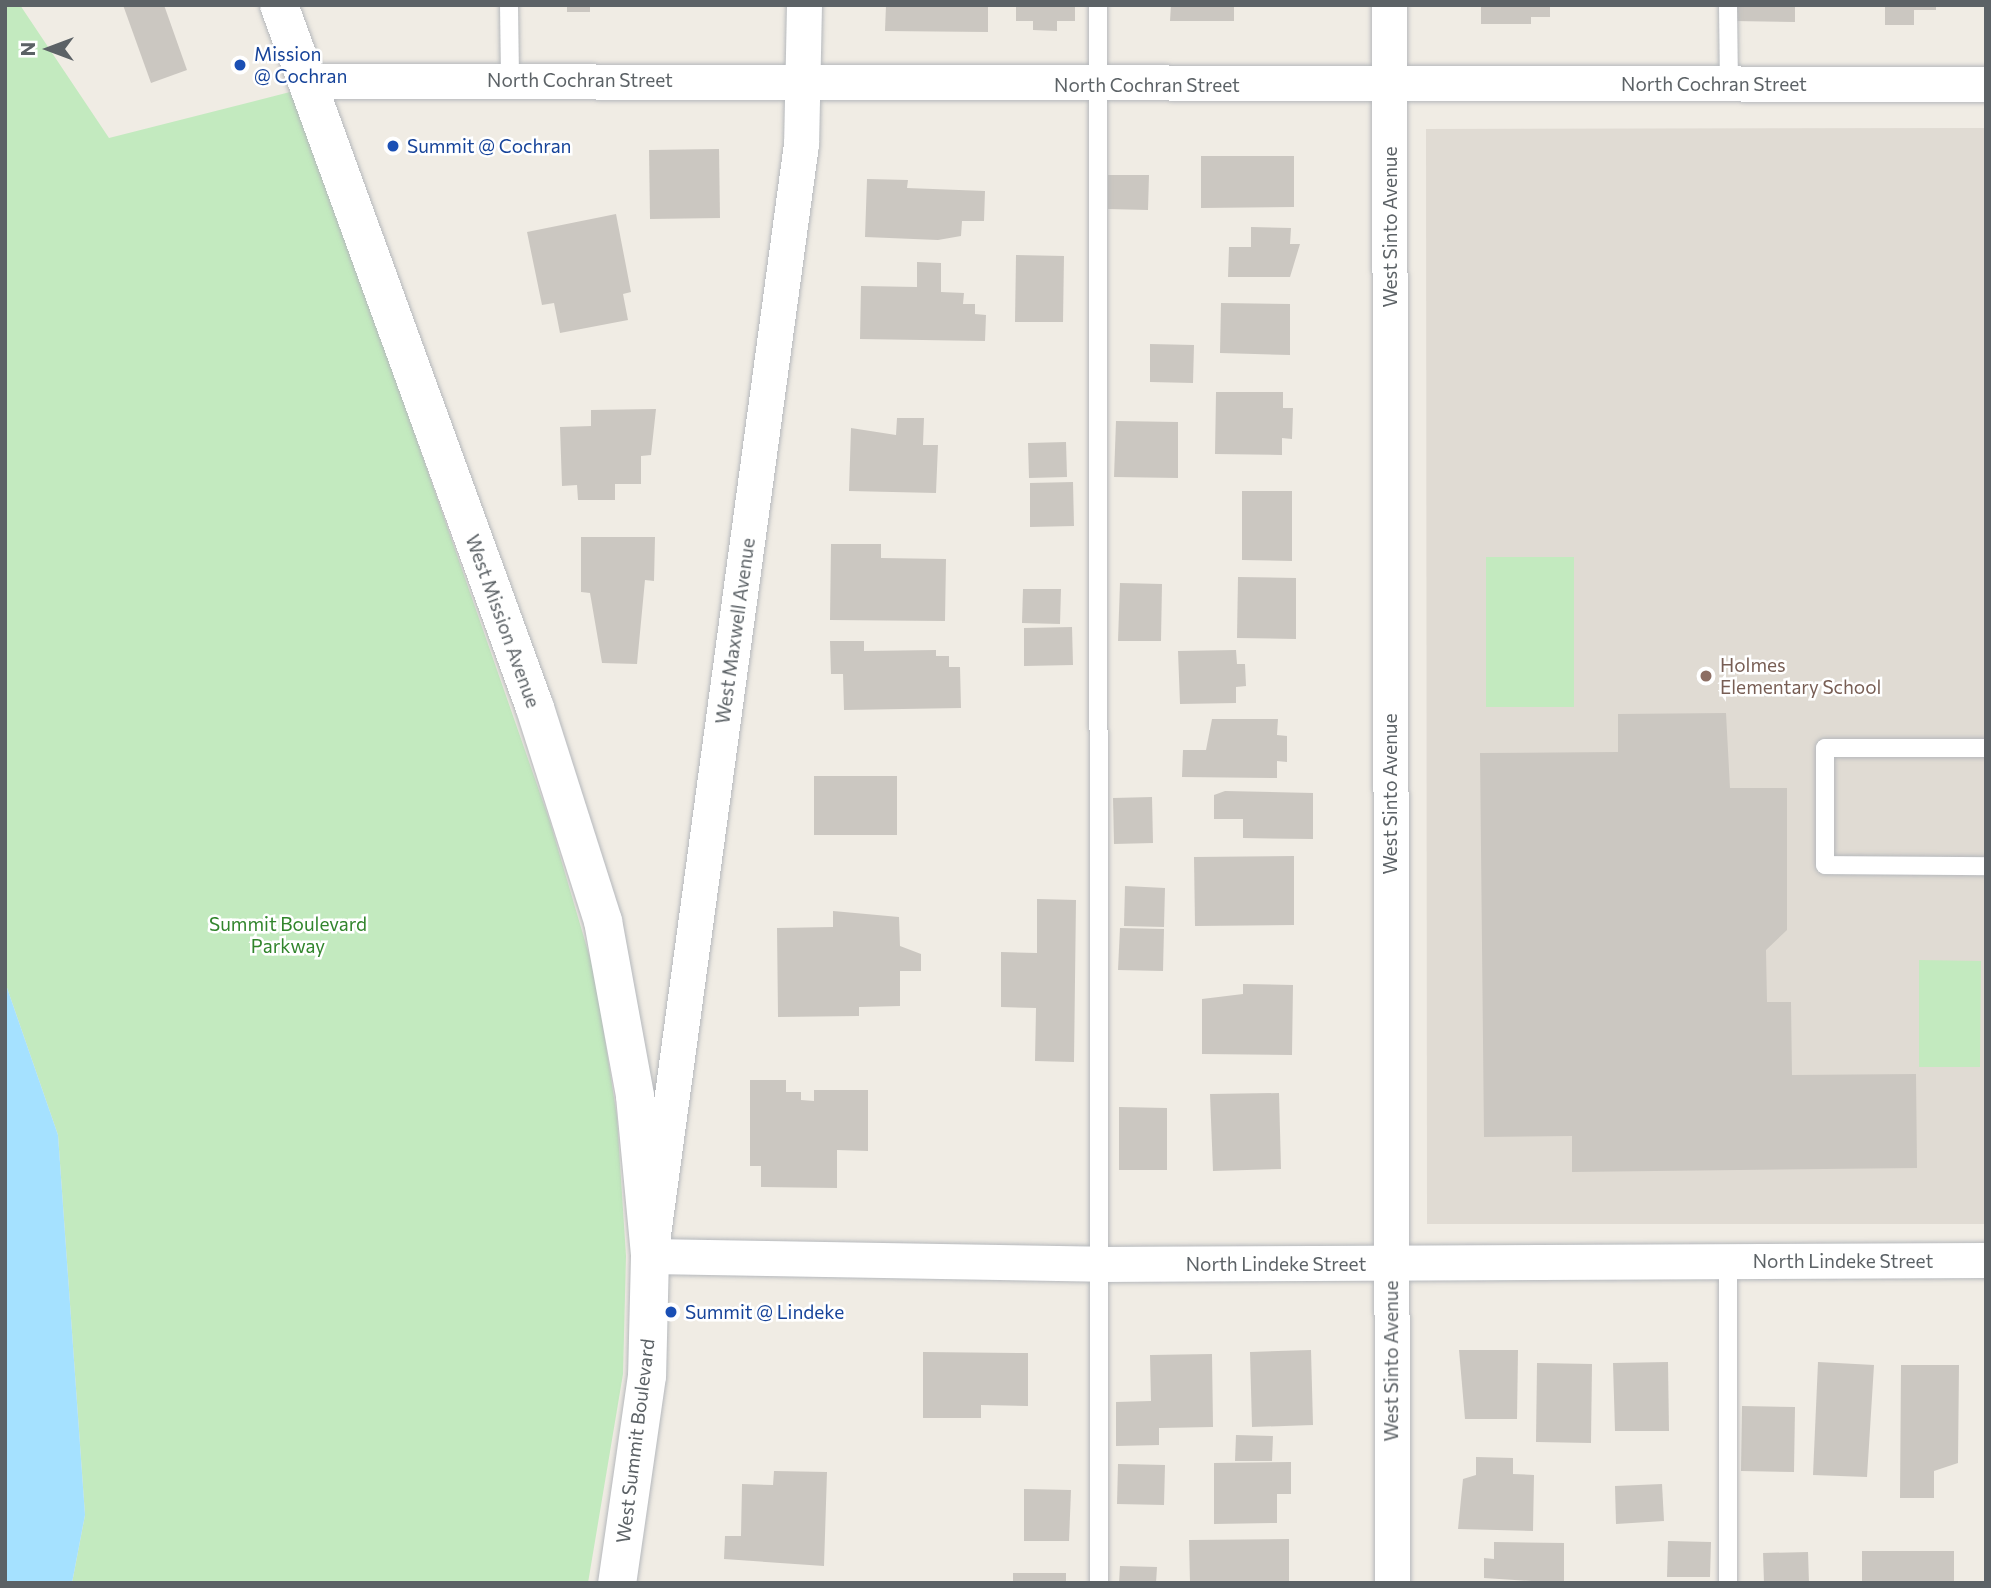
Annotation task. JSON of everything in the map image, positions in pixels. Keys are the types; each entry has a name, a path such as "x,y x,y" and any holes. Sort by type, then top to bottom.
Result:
{"street":[{"name":"West Mission Avenue","path":"279,5 535,708 603,921 635,1096 650,1256"},
{"name":"West Maxwell Avenue","path":"650,1256 804,80 804,5"},
{"name":"West Sinto Avenue","path":"1389,5 1392,1583"},
{"name":"North Cochran Street","path":"308,81 804,80 1099,86 1986,84"},
{"name":"North Lindeke Street","path":"650,1256 1101,1264 1986,1260"},
{"name":"West Summit Boulevard","path":"617,1583 647,1376 650,1256"}],"lane":[{"path":"509,5 510,80"},
{"path":"1098,5 1101,1264 1099,1583"},
{"path":"1728,5 1729,85"},
{"path":"1986,748 1825,748 1825,865 1986,866"},
{"path":"1728,1262 1728,1583"}],"shaded area":[{"name":"Holmes Elementary School","path":"1986,128 1986,1224 1427,1224 1426,129"}],"green space":[{"name":"Summit Boulevard Parkway","path":"5,5 20,5 109,138 290,92 320,162 550,822 595,975 617,1117 626,1256 623,1374 588,1583 72,1583 85,1515 58,1135 5,982"},
{"path":"1486,557 1574,557 1574,707 1486,707"},
{"path":"1919,960 1981,961 1980,1067 1919,1067"}],"water":[{"path":"5,982 58,1135 85,1515 72,1583 5,1583"}],"building":[{"path":"123,5 164,5 187,70 151,83"},
{"path":"567,5 590,5 590,12 567,12"},
{"path":"886,5 988,5 988,32 885,31"},
{"path":"1016,5 1075,5 1075,21 1057,21 1057,31 1033,30 1033,21 1016,21"},
{"path":"1171,5 1234,5 1234,21 1170,21"},
{"path":"1481,5 1550,5 1550,17 1531,17 1531,24 1481,24"},
{"path":"1734,5 1795,5 1795,22 1733,21"},
{"path":"1885,5 1936,5 1936,10 1914,10 1914,25 1885,25"},
{"path":"719,149 720,218 650,219 649,150"},
{"path":"1201,156 1294,156 1294,207 1201,208"},
{"path":"1108,175 1149,175 1148,210 1108,209"},
{"path":"867,179 908,180 907,188 985,191 984,221 962,221 961,236 938,240 865,237"},
{"path":"616,214 631,292 623,294 628,320 560,333 554,303 542,305 527,232"},
{"path":"1251,227 1291,228 1290,244 1300,244 1290,277 1228,277 1229,247 1251,247"},
{"path":"1016,255 1064,256 1063,322 1015,322"},
{"path":"917,262 941,263 941,292 964,293 963,304 975,304 975,314 986,315 985,341 860,339 861,286 917,287"},
{"path":"1221,303 1290,304 1290,355 1220,353"},
{"path":"1150,344 1194,345 1193,383 1150,382"},
{"path":"1216,392 1283,392 1283,408 1293,408 1292,439 1282,438 1282,455 1215,454"},
{"path":"656,409 651,455 641,456 641,484 615,484 615,500 578,500 577,485 562,486 560,427 591,426 591,410"},
{"path":"897,418 924,418 923,445 938,445 936,493 849,491 851,428 896,435"},
{"path":"1116,421 1178,422 1178,478 1114,477"},
{"path":"1066,442 1067,477 1029,478 1028,443"},
{"path":"1073,482 1074,526 1030,527 1030,483"},
{"path":"1242,491 1292,491 1292,561 1242,560"},
{"path":"581,537 655,537 654,581 645,580 637,664 602,663 590,593 581,592"},
{"path":"831,544 881,544 881,558 946,559 945,621 830,620"},
{"path":"1238,577 1296,578 1296,639 1237,638"},
{"path":"1120,583 1162,584 1161,641 1118,641"},
{"path":"1023,589 1061,589 1060,624 1022,623"},
{"path":"1072,627 1073,665 1024,666 1024,628"},
{"path":"830,641 864,641 864,651 936,650 936,656 949,656 949,667 960,667 961,708 844,710 843,674 831,674"},
{"path":"1236,650 1237,664 1245,664 1246,686 1236,687 1236,703 1180,704 1178,651"},
{"path":"1726,713 1730,788 1787,788 1787,930 1766,950 1767,1002 1791,1002 1792,1075 1916,1074 1917,1168 1572,1172 1572,1136 1484,1137 1480,753 1618,752 1618,714"},
{"path":"1212,719 1278,719 1277,735 1287,736 1287,762 1277,761 1277,778 1182,777 1183,750 1206,750"},
{"path":"814,776 897,776 897,835 814,835"},
{"path":"1225,791 1313,793 1313,839 1243,838 1243,819 1214,819 1214,795"},
{"path":"1152,797 1153,843 1114,844 1113,798"},
{"path":"1294,856 1294,925 1195,926 1194,857"},
{"path":"1125,886 1165,888 1164,927 1124,926"},
{"path":"1037,899 1076,900 1074,1062 1035,1061 1036,1008 1001,1007 1001,952 1037,953"},
{"path":"833,911 899,917 900,946 921,954 921,971 900,971 900,1006 859,1007 859,1016 778,1017 777,928 833,927"},
{"path":"1120,928 1164,929 1163,971 1118,970"},
{"path":"1243,984 1293,985 1292,1055 1202,1054 1202,999 1243,994"},
{"path":"750,1080 786,1080 786,1092 801,1092 801,1100 814,1101 814,1090 868,1090 868,1151 837,1150 837,1188 761,1187 761,1166 750,1166"},
{"path":"1279,1093 1281,1169 1213,1171 1210,1094"},
{"path":"1119,1107 1167,1108 1167,1170 1119,1170"},
{"path":"1311,1350 1313,1425 1252,1427 1250,1352"},
{"path":"1459,1350 1518,1350 1517,1419 1465,1419"},
{"path":"923,1352 1028,1353 1028,1406 981,1405 981,1418 923,1418"},
{"path":"1212,1354 1213,1427 1159,1428 1159,1445 1116,1446 1116,1402 1151,1401 1150,1355"},
{"path":"1668,1362 1669,1431 1615,1431 1613,1363"},
{"path":"1818,1362 1874,1365 1867,1477 1813,1475"},
{"path":"1537,1363 1592,1364 1591,1443 1536,1442"},
{"path":"1901,1365 1959,1365 1958,1463 1934,1471 1934,1498 1900,1498"},
{"path":"1742,1406 1795,1407 1794,1472 1741,1471"},
{"path":"1236,1435 1273,1436 1272,1461 1235,1461"},
{"path":"1476,1457 1513,1458 1513,1474 1534,1475 1533,1531 1458,1529 1463,1479 1476,1475"},
{"path":"1291,1462 1291,1494 1277,1494 1277,1523 1214,1524 1214,1463"},
{"path":"1118,1464 1165,1465 1164,1505 1117,1504"},
{"path":"774,1471 827,1472 824,1566 724,1559 725,1536 741,1536 742,1484 773,1485"},
{"path":"1662,1484 1664,1521 1616,1524 1615,1486"},
{"path":"1024,1489 1071,1490 1069,1541 1024,1541"},
{"path":"1289,1539 1289,1583 1190,1583 1189,1540"},
{"path":"1668,1541 1711,1542 1710,1577 1667,1577"},
{"path":"1494,1542 1564,1543 1564,1583 1484,1578 1484,1558 1494,1559"},
{"path":"1862,1551 1954,1551 1954,1583 1862,1583"},
{"path":"1808,1552 1809,1583 1764,1583 1763,1553"},
{"path":"1120,1566 1157,1567 1156,1583 1119,1583"},
{"path":"1013,1573 1066,1573 1066,1583 1013,1583"}],"place":[{"name":"Mission @ Cochran","path":"240,65"},
{"name":"Summit @ Cochran","path":"393,146"},
{"name":"Holmes Elementary School","path":"1706,676"},
{"name":"Summit @ Lindeke","path":"671,1312"}]}
